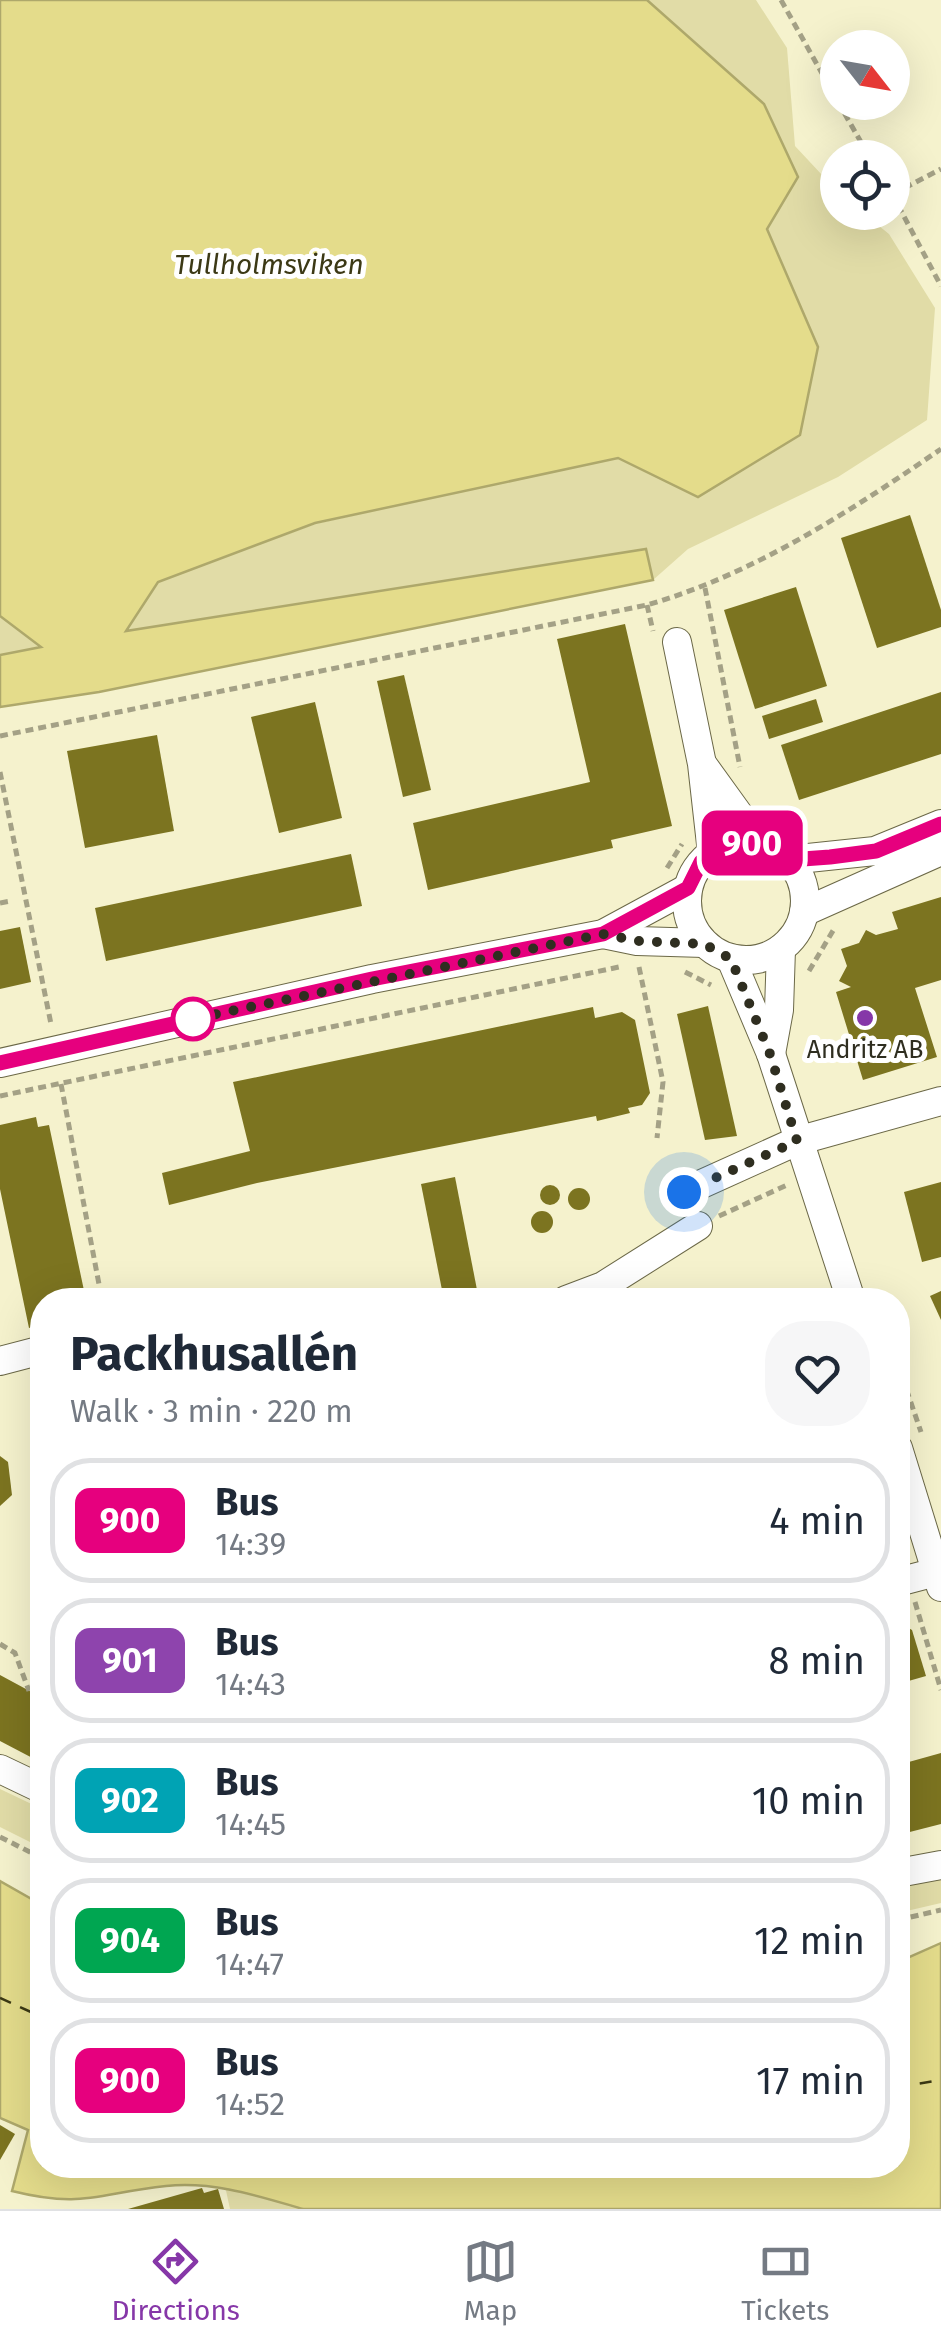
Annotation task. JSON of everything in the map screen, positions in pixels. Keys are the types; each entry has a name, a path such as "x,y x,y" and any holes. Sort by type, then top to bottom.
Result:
{"street":[{"path":"676,642 702,764 712,852"},
{"path":"702,764 760,844 789,860 876,851 941,824"},
{"path":"704,944 689,918 688,888 701,862 727,845 760,844"},
{"path":"804,912 941,850"},
{"path":"603,934 637,941 704,944 731,959 766,958 781,949 800,926 804,912 805,894 789,860"},
{"path":"0,1062 372,979 603,934 688,888"},
{"path":"770,1054 779,1010 781,949"},
{"path":"731,959 770,1054 847,1288"},
{"path":"684,1192 797,1141 941,1102"},
{"path":"598,1288 698,1226"},
{"path":"0,1362 30,1353"},
{"path":"910,1517 921,1580"},
{"path":"0,1768 30,1783"},
{"path":"910,1871 941,1865"}],"path":[{"path":"781,0 820,70"},
{"path":"910,185 941,169"},
{"path":"910,227 941,286"},
{"path":"0,736 647,605 705,588 802,539 941,449"},
{"path":"705,588 744,784"},
{"path":"0,772 52,1028"},
{"path":"0,903 11,901"},
{"path":"806,981 818,952 838,923"},
{"path":"0,1096 602,969 639,966 664,1082 656,1138"},
{"path":"61,1084 100,1288"},
{"path":"698,1226 808,1177"},
{"path":"921,1580 941,1690"},
{"path":"0,1644 15,1653 29,1691"},
{"path":"0,1836 30,1852"},
{"path":"910,1917 941,1910"}],"shaded area":[{"path":"647,0 756,0 787,48 795,146 820,173 820,230 884,230 935,308 927,420 838,477 688,549 653,580 645,549 125,632 158,582 315,524 618,457 698,497 818,347 767,229 764,104"},
{"path":"0,616 42,647 0,655"},
{"path":"0,1789 30,1803 30,1842 0,1827"},
{"path":"941,1876 941,1903 910,1910 910,1885"},
{"path":"225,2186 303,2209 230,2209"}],"water":[{"name":"Tullholmsviken","path":"0,0 647,0 764,104 798,177 767,229 818,347 800,435 698,497 618,458 315,523 158,582 126,631 646,549 653,580 99,692 0,707 0,655 41,647 0,616"},
{"path":"0,1881 30,1898 30,2178 910,2178 910,1957 941,1943 941,2209 303,2209 236,2191 184,2185 57,2199 12,2191 28,2130 0,2118"}],"building":[{"path":"910,515 941,610 941,627 877,648 841,538"},
{"path":"796,587 827,686 755,709 724,610"},
{"path":"625,624 672,826 611,840 613,848 428,890 413,823 590,782 557,639"},
{"path":"404,675 431,790 403,797 377,681"},
{"path":"941,692 941,754 799,800 781,745"},
{"path":"816,699 823,722 769,739 762,716"},
{"path":"315,702 342,818 279,833 251,717"},
{"path":"157,735 174,831 85,848 67,751"},
{"path":"351,854 362,906 106,961 95,908"},
{"path":"941,897 941,980 915,988 937,1057 863,1080 836,992 851,987 839,981 847,966 841,949 859,943 866,930 876,935 898,929 892,912"},
{"path":"20,927 31,982 0,989 0,931"},
{"path":"708,1006 737,1136 705,1140 677,1014"},
{"path":"593,1007 595,1018 622,1012 635,1020 650,1093 642,1105 628,1108 630,1113 597,1121 596,1116 257,1183 169,1205 162,1173 250,1151 233,1082"},
{"path":"36,1117 38,1127 49,1125 83,1288 30,1288 29,1328 0,1189 0,1125"},
{"path":"455,1177 477,1288 442,1288 421,1184"},
{"path":"941,1182 941,1257 922,1262 904,1192"},
{"path":"546,1185 554,1185 560,1195 554,1205 546,1205 540,1199 540,1191"},
{"path":"579,1188 587,1191 587,1207 579,1210 571,1207 568,1199 571,1191"},
{"path":"542,1211 550,1214 550,1230 542,1233 534,1230 531,1222 534,1214"},
{"path":"941,1291 941,1320 930,1296"},
{"path":"0,1456 8,1462 12,1495 0,1506"},
{"path":"910,1629 912,1630 926,1676 910,1681"},
{"path":"0,1675 30,1691 30,1757 0,1741"},
{"path":"941,1753 941,1824 910,1832 910,1762"},
{"path":"0,2125 15,2134 0,2160"},
{"path":"202,2188 204,2193 218,2189 224,2209 128,2209"}],"ferry route":[{"path":"0,1998 30,2012"},
{"path":"910,2085 941,2080"}],"bus line":[{"name":"900","path":"0,1063 372,979 603,934 688,888 701,862 727,845 760,844 789,860 861,854 941,824"}],"place":[{"name":"Andritz AB","path":"865,1018"}],"route":[{"path":"193,1019 178,1022 603,934 637,941 704,944 731,959 770,1054 797,1141 684,1192"}]}
